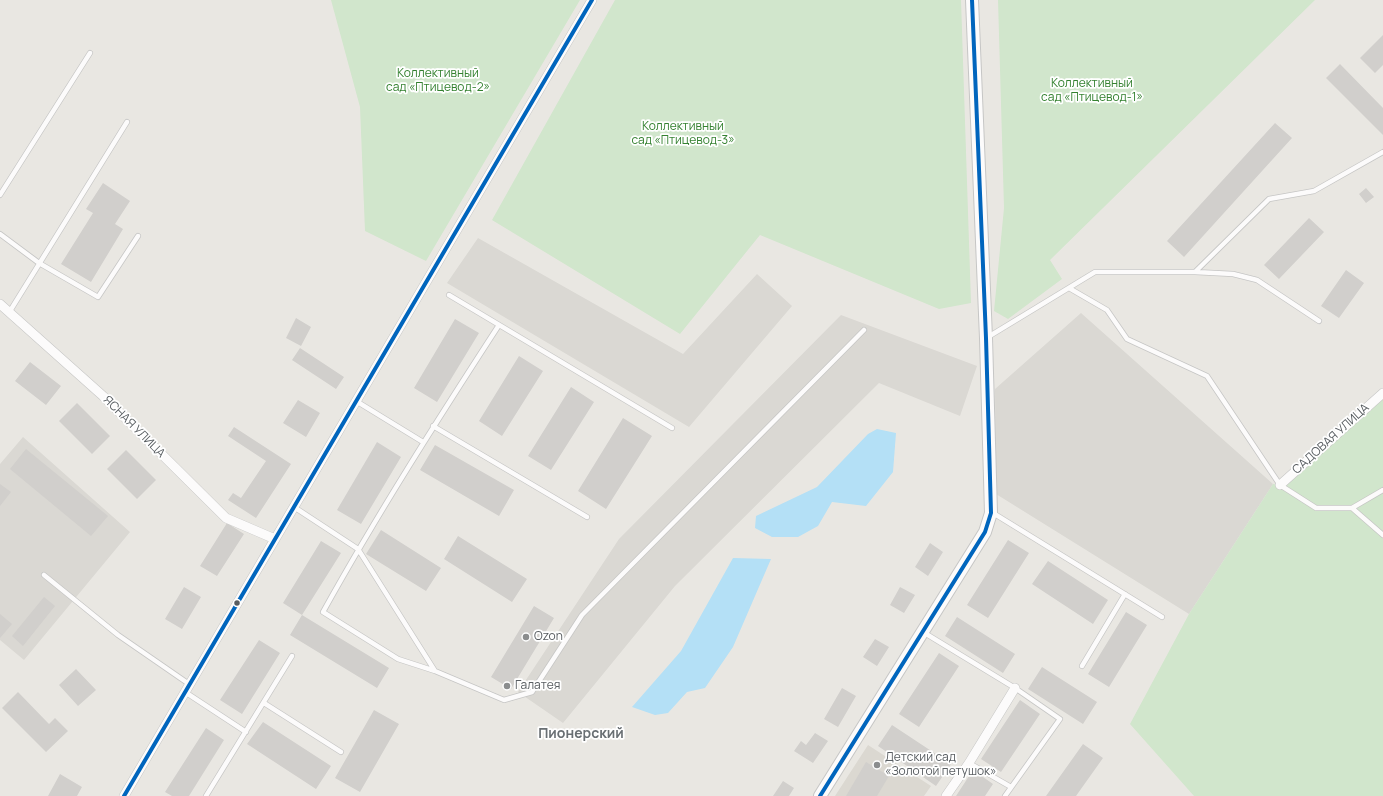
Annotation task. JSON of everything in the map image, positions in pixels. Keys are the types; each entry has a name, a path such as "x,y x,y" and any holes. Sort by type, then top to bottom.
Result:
{"street":[{"path":"124,796 592,0"},
{"path":"820,796 986,532 991,512 986,338 972,0"},
{"name":"ЯСНАЯ УЛИЦА","path":"0,304 10,311 103,396 226,518 275,539"},
{"name":"САДОВАЯ УЛИЦА","path":"1280,485 1383,393"},
{"path":"946,796 969,763 1015,688"}],"lane":[{"path":"0,195 90,53"},
{"path":"10,311 127,122"},
{"path":"1195,272 1270,199 1314,191 1383,152"},
{"path":"0,234 39,263 98,297 138,236"},
{"path":"986,338 1095,272 1195,272 1233,274 1257,280 1319,321"},
{"path":"1069,288 1106,310 1127,339 1207,376 1280,485 1316,508 1352,508 1383,490"},
{"path":"449,295 672,428"},
{"path":"499,325 423,442 358,549 323,612 398,659 435,671 504,700 532,692 582,615 864,330"},
{"path":"356,401 423,442"},
{"path":"433,426 587,517"},
{"path":"294,506 358,549 435,671"},
{"path":"1352,508 1383,536"},
{"path":"991,512 1162,617"},
{"path":"44,575 118,635 246,732"},
{"path":"1082,666 1125,594"},
{"path":"923,632 1015,688 1060,719 1005,796"},
{"path":"206,796 292,656"},
{"path":"264,703 341,752"},
{"path":"969,763 1011,787"}],"shaded area":[{"path":"478,238 683,354 757,274 792,306 689,427 447,283"},
{"path":"1081,313 1273,484 1189,614 996,494 995,389"},
{"path":"841,315 977,366 960,416 879,383 675,586 563,723 518,692 619,539"},
{"path":"23,437 130,532 24,660 0,640 0,464"},
{"name":"Детский сад «Золотой петушок»","path":"868,745 931,786 924,796 835,796"}],"green space":[{"name":"Коллективный сад «Птицевод-2»","path":"331,0 580,0 426,261 365,231 360,107"},
{"name":"Коллективный сад «Птицевод-3»","path":"615,0 961,0 971,303 939,309 760,235 680,334 492,220"},
{"name":"Коллективный сад «Птицевод-1»","path":"998,0 1315,0 1050,260 1062,279 1008,319 994,311 1004,208"},
{"path":"1383,393 1383,796 1194,796 1130,724 1189,614 1273,484 1280,485"}],"water":[{"path":"877,429 896,433 893,472 866,506 832,502 818,526 798,537 772,537 755,528 756,516 817,487 868,434"},
{"path":"733,558 771,559 733,647 705,688 687,692 668,713 655,715 632,707 681,651"}],"building":[{"path":"1383,35 1383,65 1375,73 1360,58"},
{"path":"1340,64 1383,108 1383,135 1326,78"},
{"path":"1275,123 1292,138 1184,257 1167,241"},
{"path":"103,183 130,201 115,224 123,229 91,282 61,264 93,213 86,209"},
{"path":"1366,188 1374,197 1366,203 1359,194"},
{"path":"1309,218 1324,232 1279,279 1264,265"},
{"path":"1346,270 1364,283 1339,318 1321,306"},
{"path":"296,318 311,327 301,346 286,338"},
{"path":"455,319 479,333 437,402 414,388"},
{"path":"300,348 344,377 336,389 292,360"},
{"path":"519,356 543,371 502,436 479,421"},
{"path":"30,362 61,386 46,405 15,381"},
{"path":"571,387 594,402 551,470 528,456"},
{"path":"298,400 320,413 306,437 283,423"},
{"path":"77,403 110,436 92,454 59,421"},
{"path":"623,418 652,436 606,509 578,491"},
{"path":"234,427 291,464 256,518 228,500 233,493 241,498 266,461 228,436"},
{"path":"377,442 401,457 361,524 337,510"},
{"path":"435,445 514,490 499,516 420,470"},
{"path":"26,449 108,516 91,536 10,469"},
{"path":"126,450 156,480 137,499 107,469"},
{"path":"0,484 11,492 0,506"},
{"path":"227,523 244,534 217,576 200,566"},
{"path":"381,530 441,568 426,591 366,554"},
{"path":"458,536 527,579 512,602 444,559"},
{"path":"1008,540 1029,553 988,618 967,605"},
{"path":"321,541 341,553 302,615 283,603"},
{"path":"930,543 943,552 928,576 915,567"},
{"path":"1048,561 1108,600 1093,624 1032,584"},
{"path":"184,587 201,597 182,629 165,619"},
{"path":"900,587 915,595 904,613 890,605"},
{"path":"44,597 55,606 23,646 12,636"},
{"path":"534,606 554,618 511,689 491,677"},
{"path":"1126,612 1147,625 1109,687 1088,674"},
{"path":"0,614 12,624 0,638"},
{"path":"302,615 389,668 377,688 290,635"},
{"path":"957,617 1015,654 1003,673 945,636"},
{"path":"875,639 889,647 877,666 863,657"},
{"path":"259,640 280,653 242,714 220,700"},
{"path":"939,653 959,666 919,727 899,714"},
{"path":"1042,667 1097,702 1083,724 1028,689"},
{"path":"76,669 96,690 78,706 59,685"},
{"path":"842,688 856,696 838,727 824,719"},
{"path":"18,692 49,724 55,718 68,731 46,752 2,708"},
{"path":"1020,700 1040,714 1001,772 981,759"},
{"path":"374,710 399,724 360,792 335,778"},
{"path":"263,722 331,766 316,789 247,744"},
{"path":"892,725 951,764 936,786 878,746"},
{"path":"206,728 224,740 189,796 172,796 165,792"},
{"path":"815,733 828,741 813,763 794,751 801,741 806,745"},
{"path":"1083,744 1103,758 1076,796 1046,796"},
{"path":"866,762 889,776 877,796 846,796"},
{"path":"973,770 993,784 985,796 956,796"},
{"path":"60,774 82,787 77,796 48,796"},
{"path":"783,781 794,788 789,796 773,796"}],"transit line":[{"path":"124,796 592,0"},
{"path":"820,796 985,532 991,513 986,338 972,0"}],"place":[{"name":"Ozon","path":"526,637"},
{"name":"Галатея","path":"507,686"},
{"name":"Детский сад «Золотой петушок»","path":"877,765"}],"district":[{"name":"Пионерский","path":"581,734"}]}
